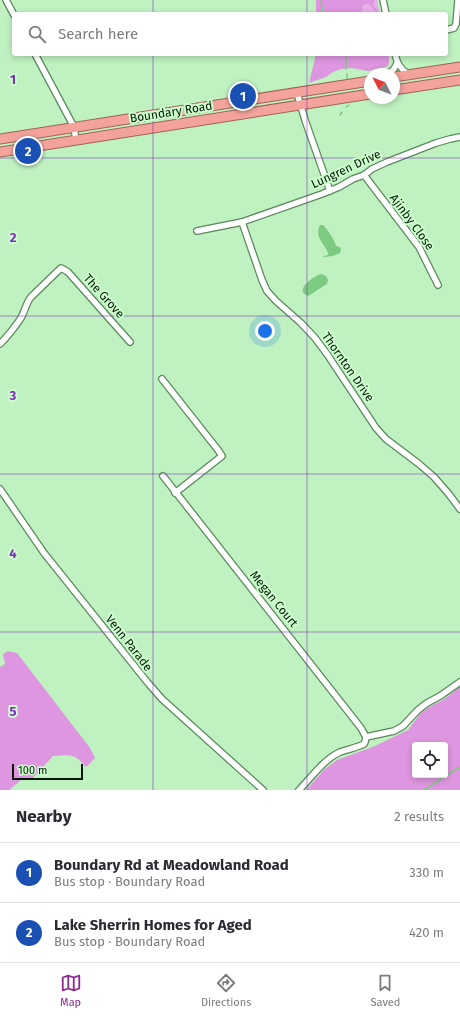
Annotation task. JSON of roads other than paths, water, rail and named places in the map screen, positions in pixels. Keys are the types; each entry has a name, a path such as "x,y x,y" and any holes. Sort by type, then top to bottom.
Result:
{"highway":[{"path":"400,76 460,67"},
{"path":"400,89 460,80"},
{"name":"Boundary Road","path":"0,139 364,82"},
{"name":"Boundary Road","path":"0,152 364,95"}],"street":[{"path":"6,0 12,12"},
{"path":"383,0 386,12"},
{"path":"448,30 454,28 456,24 458,0"},
{"path":"36,56 74,127 76,140"},
{"path":"395,56 397,63 402,70 410,75"},
{"path":"395,68 397,63"},
{"path":"316,90 324,86 364,78"},
{"path":"297,93 330,191"},
{"name":"Lungren Drive","path":"197,230 242,222 330,191 387,162 436,143 460,137"},
{"name":"Ajinby Close","path":"364,175 414,239 438,285"},
{"name":"Thornton Drive","path":"242,222 267,291 315,338 376,428 386,439 434,477 460,509"},
{"name":"The Grove","path":"0,344 22,317 27,302 31,296 61,268 68,272 130,342"},
{"path":"162,379 222,456 175,493"},
{"name":"Megan Court","path":"163,476 324,680 361,728 366,737"},
{"name":"Venn Parade","path":"0,489 44,553 162,699 264,790"},
{"path":"299,790 330,758 341,752 364,744 366,737 394,731 403,726 422,706 460,682"}],"waterway":[{"path":"321,0 323,12"},
{"path":"346,56 346,69"},
{"path":"424,790 460,767"}],"place":[{"name":"Boundary Rd at Meadowland Road","path":"243,96"},
{"name":"Lake Sherrin Homes for Aged","path":"28,151"}]}
